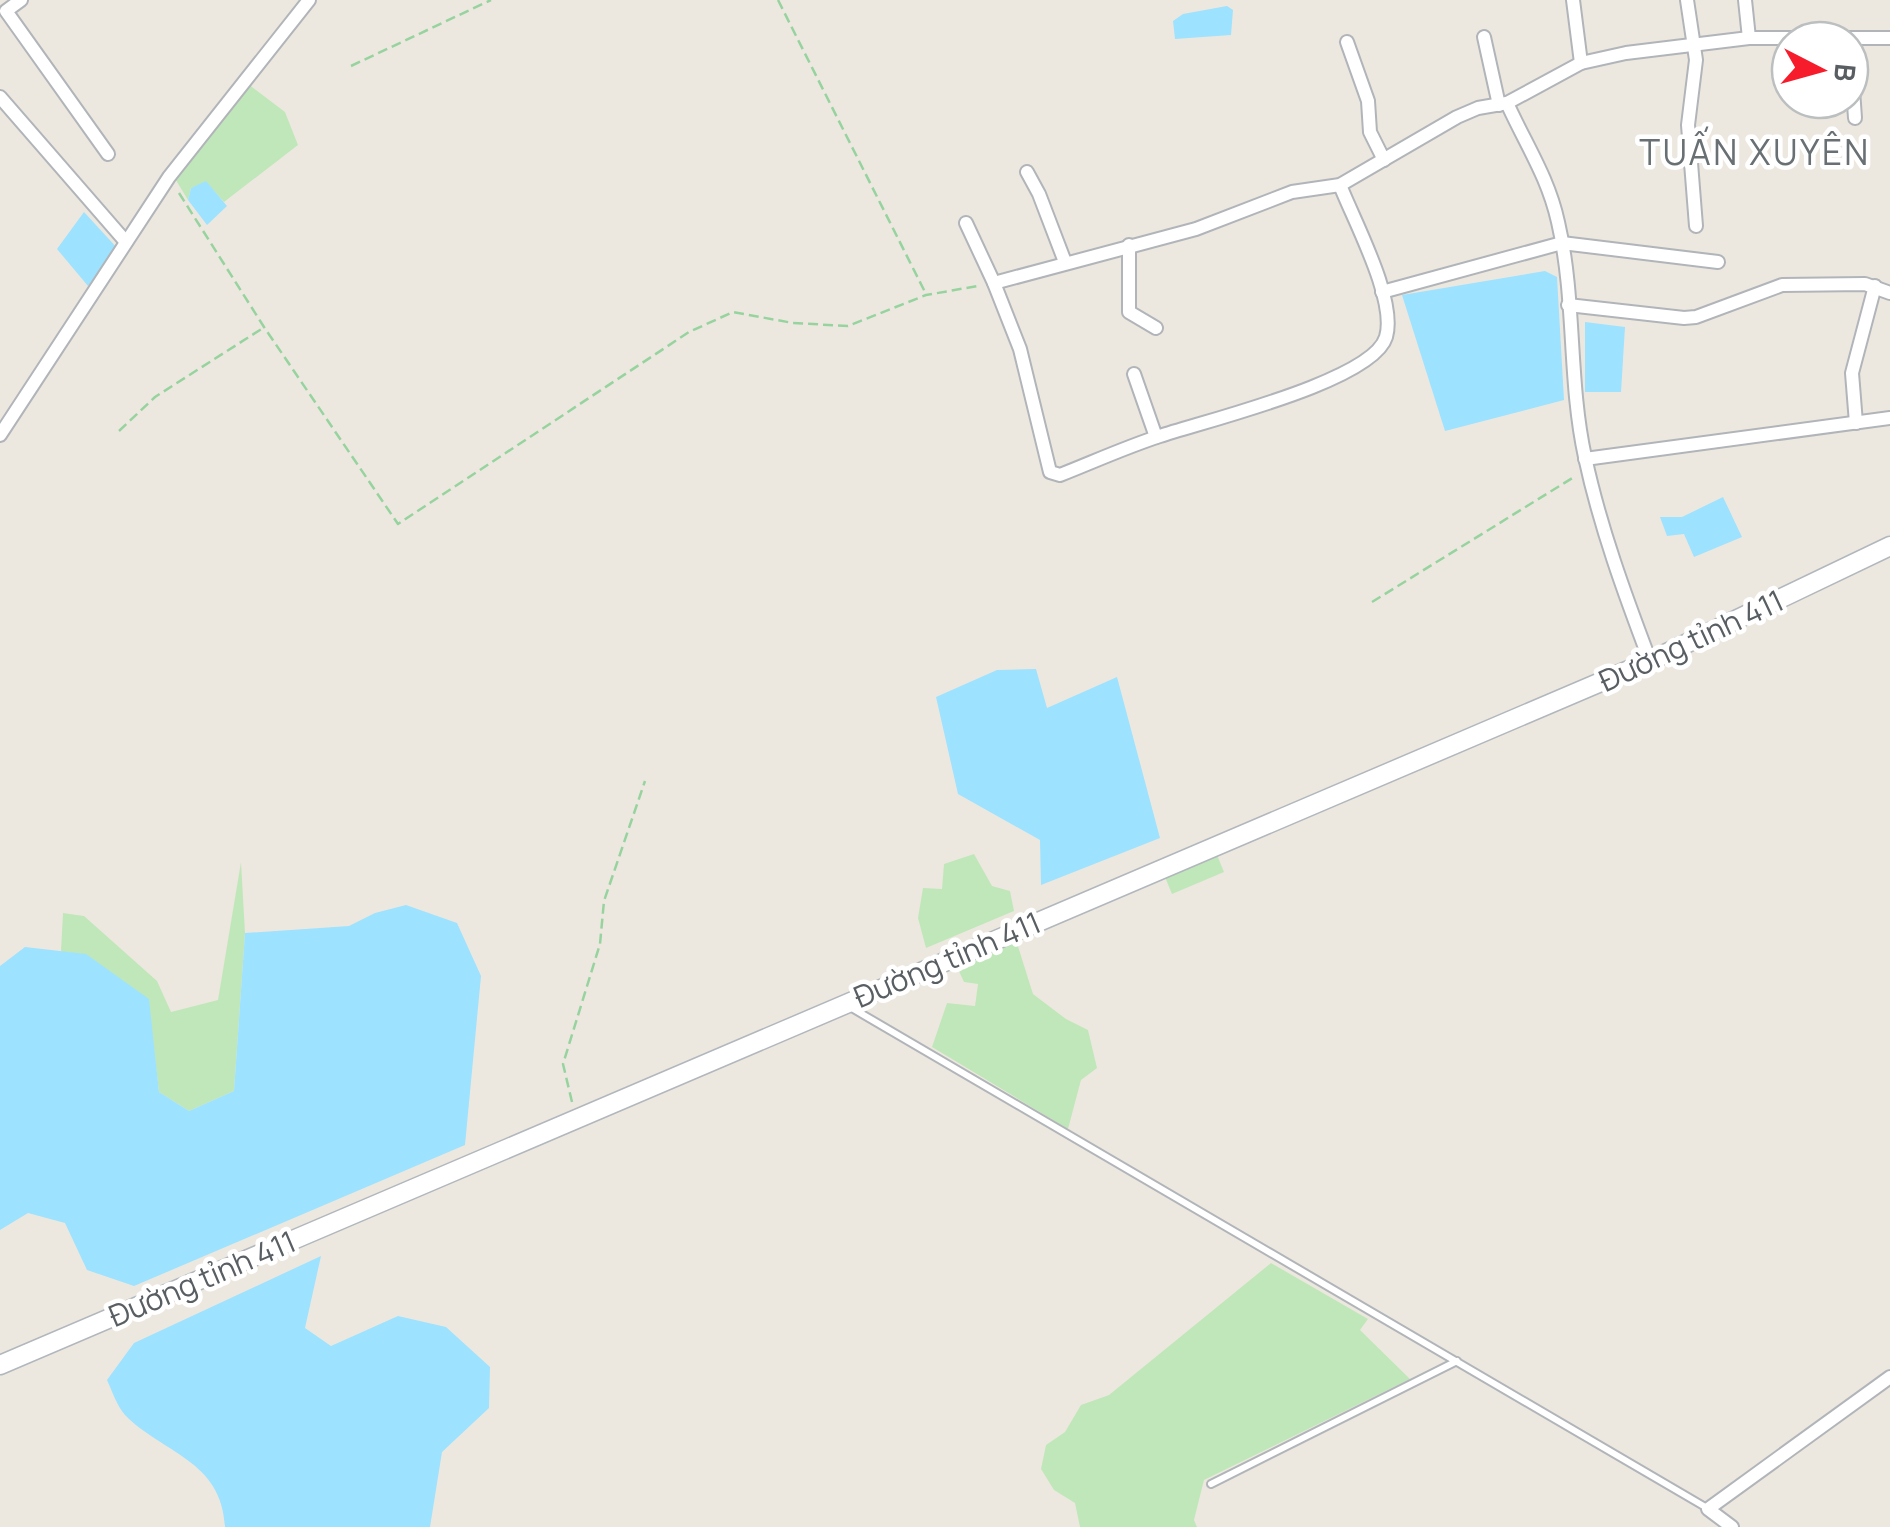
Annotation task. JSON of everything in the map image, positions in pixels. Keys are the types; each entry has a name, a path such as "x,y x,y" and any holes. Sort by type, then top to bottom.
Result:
{"main road":[{"name":"Đường tỉnh 411","path":"0,1365 1650,661 1890,546"}],"street":[{"path":"21,0 2,9 108,154"},
{"path":"0,435 170,177 310,0"},
{"path":"1573,0 1581,63"},
{"path":"1687,0 1694,46 1688,136 1696,226"},
{"path":"1744,0 1749,38"},
{"path":"1484,37 1503,104 1544,173 1562,242 1572,376 1587,464 1622,585 1650,661"},
{"path":"994,283 1196,229 1292,192 1340,185 1457,117 1503,104 1581,63 1626,53 1770,39"},
{"path":"1347,42 1368,102 1370,132 1384,160"},
{"path":"0,96 126,242"},
{"path":"1027,172 1040,194 1065,262"},
{"path":"966,223 1020,350 1050,472 1060,475 1156,437 1284,400 1347,370 1381,348 1387,336 1382,292 1340,185"},
{"path":"1382,292 1562,242 1718,262"},
{"path":"1129,245 1129,312 1156,328"},
{"path":"1568,305 1684,318 1782,285 1875,286 1890,294"},
{"path":"1856,422 1852,373 1875,286"},
{"path":"1134,374 1156,437"},
{"path":"1587,464 1890,418"},
{"path":"1732,1527 1708,1509 1890,1377"}],"lane":[{"path":"844,1003 1708,1509"},
{"path":"1211,1484 1458,1360"}],"path":[{"path":"351,66 490,0"},
{"path":"778,0 926,295"},
{"path":"170,177 264,328 398,524 689,332 733,312 792,324 848,326 926,295 994,283"},
{"path":"119,431 155,398 264,328"},
{"path":"1372,602 1587,464"},
{"path":"576,1118 562,1064 600,944 604,901 645,781"}],"green space":[{"path":"248,84 285,112 298,145 224,202 206,182 191,188 188,200 174,177"},
{"path":"974,854 992,886 1010,891 1014,911 926,948 918,918 923,888 942,889 944,864"},
{"path":"1217,855 1224,872 1172,894 1165,877"},
{"path":"241,862 245,933 234,1091 189,1111 159,1092 148,999 61,951 63,913 84,916 157,981 171,1012 218,1000"},
{"path":"1016,940 1033,994 1088,1030 1097,1068 1081,1080 1068,1129 932,1047 947,1003 975,1006 978,984 964,982 958,969"},
{"path":"1271,1263 1368,1319 1360,1330 1410,1379 1204,1480 1194,1520 1197,1527 1080,1527 1075,1503 1054,1490 1041,1469 1046,1445 1065,1432 1081,1405 1109,1395"}],"water":[{"path":"1227,6 1233,10 1231,35 1175,39 1173,21 1183,14"},
{"path":"206,181 227,206 207,225 188,200 191,188"},
{"path":"84,212 118,249 88,286 57,249"},
{"path":"1545,271 1557,277 1564,400 1445,431 1402,295"},
{"path":"1585,322 1625,327 1621,392 1585,392"},
{"path":"1723,497 1742,537 1694,557 1684,534 1667,536 1660,517 1682,517"},
{"path":"1036,669 1047,708 1117,677 1160,838 1041,885 1040,840 958,794 936,697 997,670"},
{"path":"406,905 457,923 481,976 465,1145 134,1286 87,1270 65,1223 28,1213 0,1230 0,966 25,947 86,954 149,999 159,1092 189,1111 234,1091 245,933 349,926 375,913"},
{"path":"321,1256 305,1328 331,1346 398,1316 446,1327 490,1367 489,1408 442,1452 430,1527 225,1527 221,1505 202,1472 125,1415 107,1380 134,1343"}],"district":[{"name":"TUẤN XUYÊN","path":"1755,152"}]}
